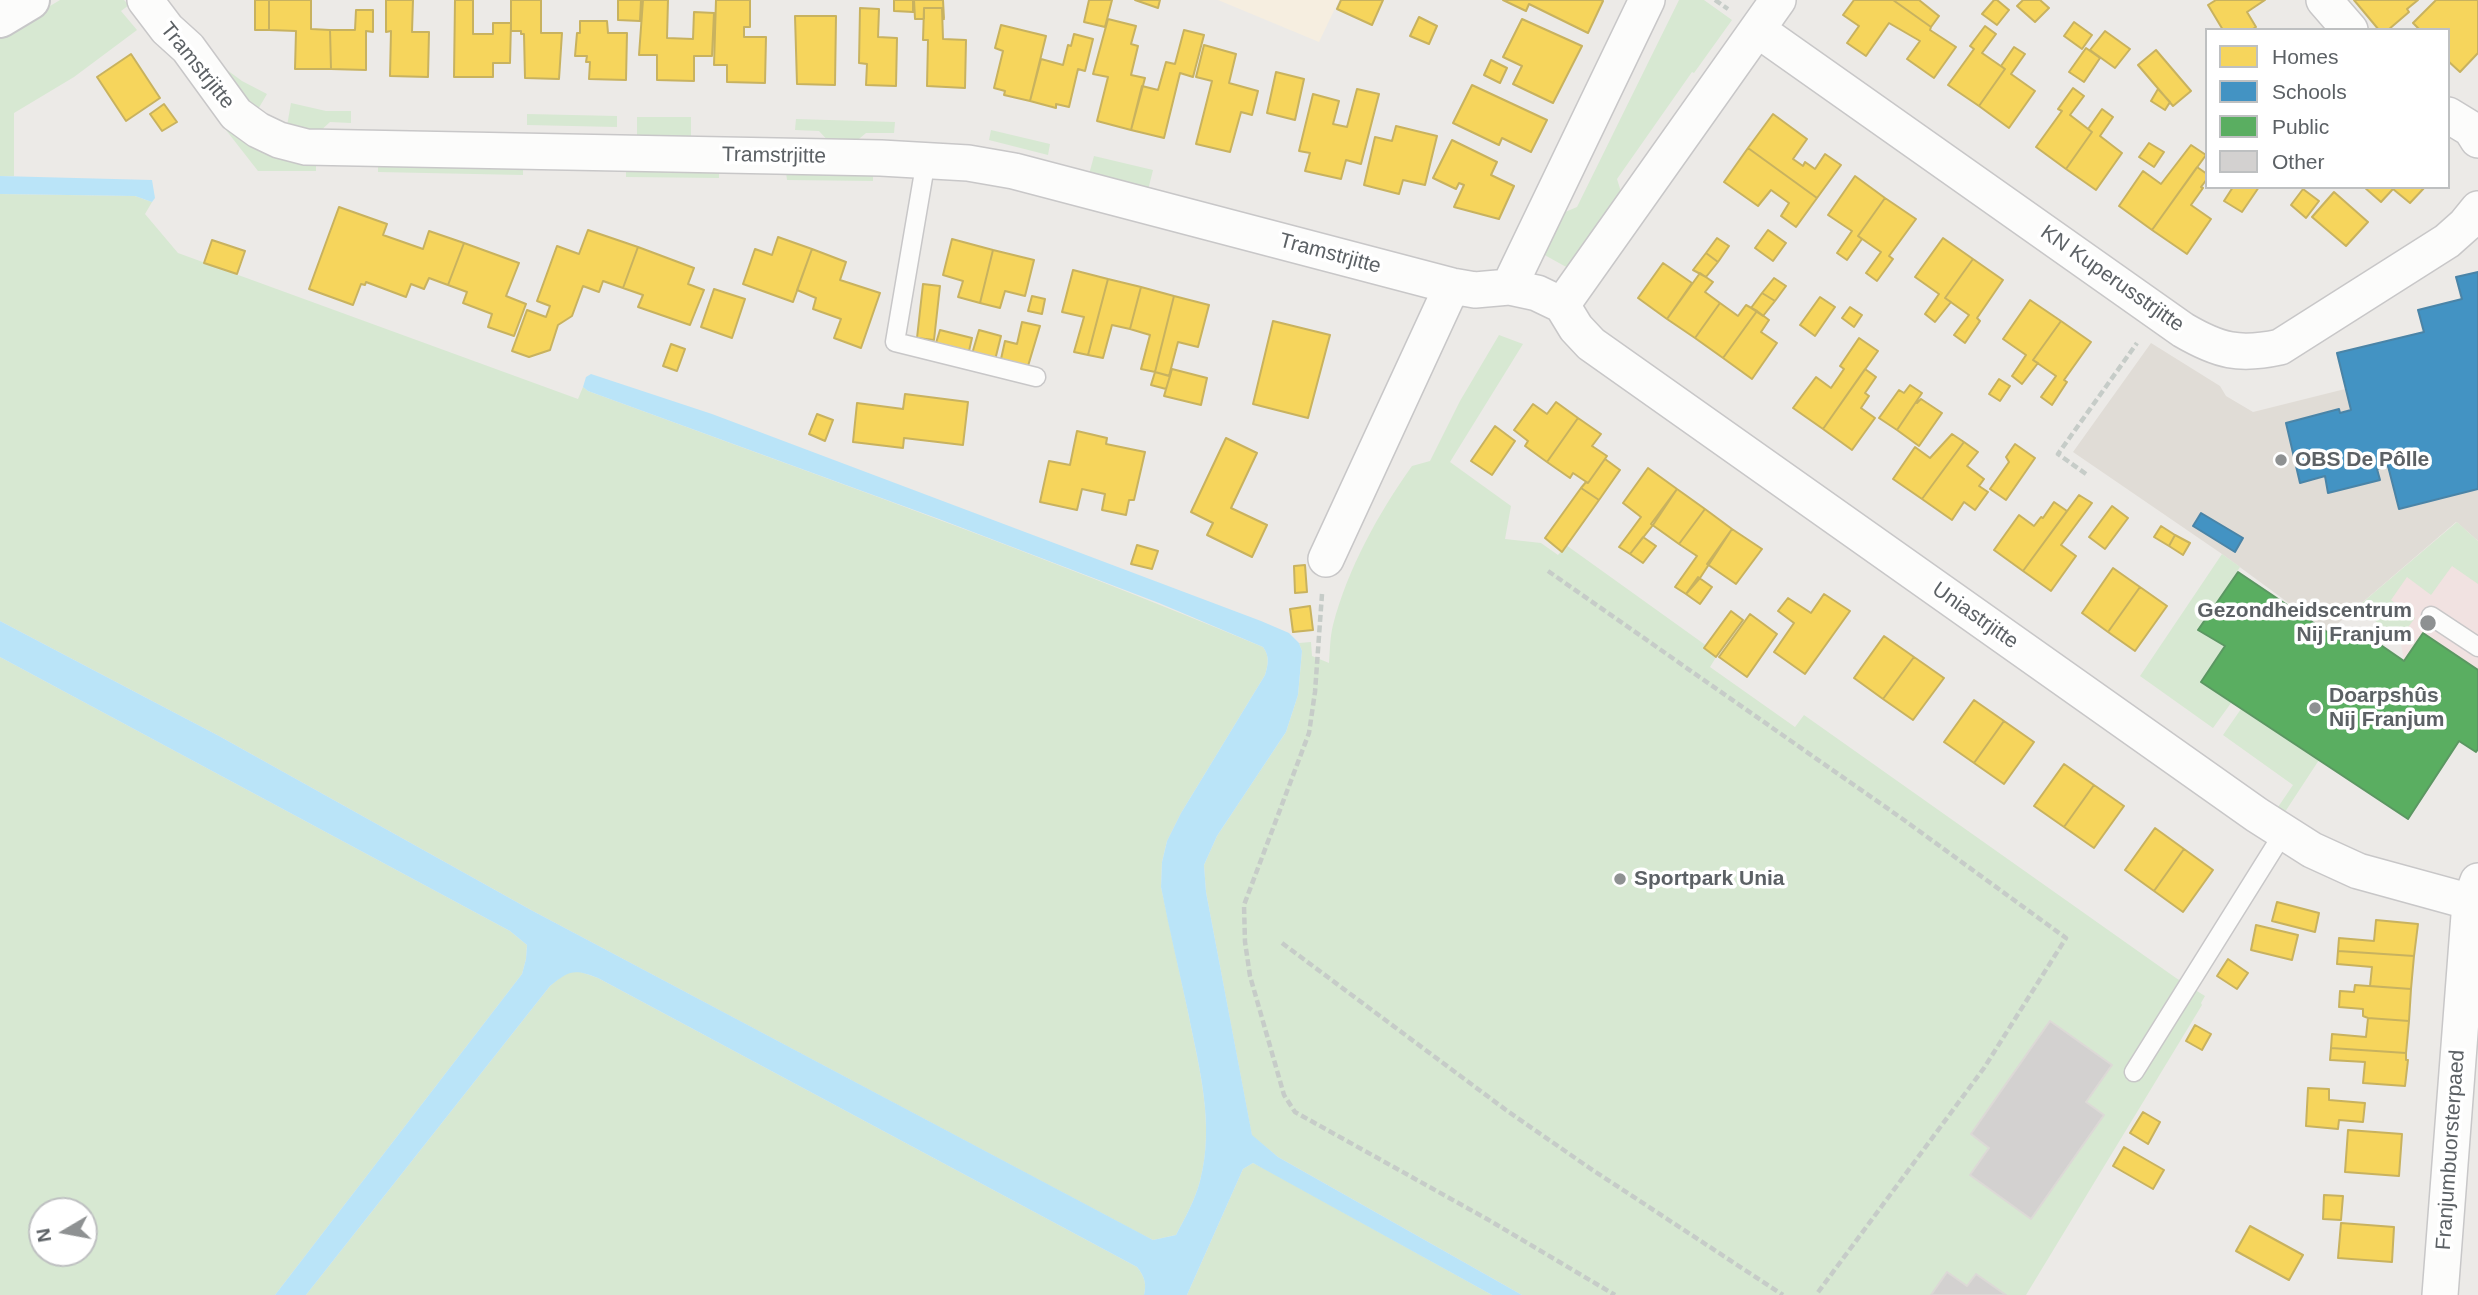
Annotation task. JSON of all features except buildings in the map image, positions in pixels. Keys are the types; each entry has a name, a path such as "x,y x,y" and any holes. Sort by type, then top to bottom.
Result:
{"main road":[{"path":"0,18 30,0"}],"street":[{"name":"Tramstrjitte","path":"145,0 167,29 188,48 236,114 258,130 279,140 306,147 968,163 1014,171 1452,286 1475,290 1508,287"},
{"path":"1647,0 1508,287 1537,293 1562,305 1778,0"},
{"path":"2324,0 2348,28"},
{"name":"KN Kuperusstrjitte","path":"1758,30 2158,312 2206,343 2229,351 2254,353 2280,347 2447,241 2478,209"},
{"path":"1326,559 1452,286"},
{"name":"Uniastrjitte","path":"1562,305 1576,328 1591,344 2284,832 2312,850 2358,871 2475,896"},
{"name":"Franjumbuorsterpaed","path":"2440,1295 2475,896"}],"lane":[{"path":"926,160 895,342 1036,377"},
{"path":"2431,616 2478,647"},
{"path":"2134,1072 2284,832"}],"path":[{"path":"2085,474 2058,454 2158,312"},
{"path":"1326,559 1309,733 1244,905 1245,942 1250,976 1284,1095 1295,1112 1476,1212 1615,1295"},
{"path":"1548,571 2066,938 1984,1068 1816,1295"},
{"path":"1282,943 1548,1140 1783,1295"}],"shaded area":[{"path":"1218,0 1339,0 1319,42"},
{"name":"OBS De Pôlle","path":"2478,272 2478,541 2456,522 2328,632 2222,554 2073,452 2151,343 2220,386 2226,396 2253,412 2345,389 2336,353 2422,332 2418,310 2460,299 2456,278"},
{"name":"Gezondheidscentrum Nij Franjum","path":"2457,522 2478,541 2478,749 2404,661 2400,638 2356,608"}],"green space":[{"path":"60,0 124,0 129,5 121,11 137,30 74,77 14,113 14,176 0,176 0,36"},
{"path":"1679,0 1704,0 1732,20 1617,179 1622,195 1568,268 1541,253 1558,215 1577,207"},
{"path":"227,70 267,94 257,111 222,75"},
{"path":"291,103 326,111 351,111 351,123 330,122 317,134 287,126"},
{"path":"216,113 316,163 316,171 258,171 215,116"},
{"path":"527,114 617,116 617,127 527,125"},
{"path":"637,117 691,117 691,141 637,141"},
{"path":"796,119 895,122 894,133 866,133 853,144 831,144 819,131 795,130"},
{"path":"991,130 1050,144 1048,155 989,140"},
{"path":"1094,156 1153,170 1147,194 1088,178"},
{"path":"378,165 523,167 523,175 378,172"},
{"path":"626,169 719,171 719,178 626,177"},
{"path":"786,172 873,173 873,181 787,180"},
{"path":"0,194 135,196 152,202 145,214 178,253 578,399 583,387 1011,547 1263,647 1268,661 1265,675 1181,813 1167,841 1162,862 1161,887 1197,1054 1206,1118 1200,1181 1193,1202 1176,1235 1153,1240 1141,1234 531,910 219,736 0,621"},
{"name":"Sportpark Unia","path":"1499,335 1523,344 1450,462 1511,506 1505,539 1541,543 1558,555 1566,545 1718,654 1710,667 1795,727 1804,715 2205,996 2026,1295 1522,1295 1278,1157 1252,1136 1206,892 1204,865 1217,836 1286,732 1298,695 1302,651 1299,643 1311,642 1312,656 1329,663 1332,630 1339,604 1365,542 1412,466 1430,461 1460,401"},
{"path":"2457,522 2478,541 2478,584 2452,566 2431,595 2407,577 2391,600 2415,618 2400,638 2356,608"},
{"path":"2222,554 2240,567 2199,630 2225,646 2201,682 2231,703 2213,728 2140,676"},
{"path":"0,657 510,931 527,945 522,974 275,1295 0,1295"},
{"path":"2241,709 2319,760 2283,815 2276,810 2293,785 2223,735"},
{"path":"578,971 598,978 1137,1267 1144,1280 1144,1295 306,1295 550,986 565,973"},
{"path":"1253,1163 1492,1295 1187,1295 1243,1169"}],"water":[{"path":"0,176 152,180 155,198 152,202 135,196 0,194"},
{"path":"591,374 712,414 1289,633 1299,643 1302,651 1298,695 1286,732 1217,836 1204,865 1206,892 1252,1135 1278,1157 1522,1295 1492,1295 1253,1163 1243,1169 1187,1295 1144,1295 1144,1280 1137,1267 598,978 578,972 568,974 550,986 306,1295 275,1295 522,974 527,945 510,931 0,657 0,621 219,736 531,910 1153,1240 1176,1235 1198,1188 1206,1138 1204,1096 1161,887 1162,862 1167,841 1181,813 1265,675 1268,661 1263,647 1159,603 939,519 588,391 583,387 586,377"}],"place":[{"name":"OBS De Pôlle","path":"2281,460"},
{"name":"Gezondheidscentrum Nij Franjum","path":"2428,623"},
{"name":"Doarpshûs Nij Franjum","path":"2315,708"},
{"name":"Sportpark Unia","path":"1620,879"}]}
